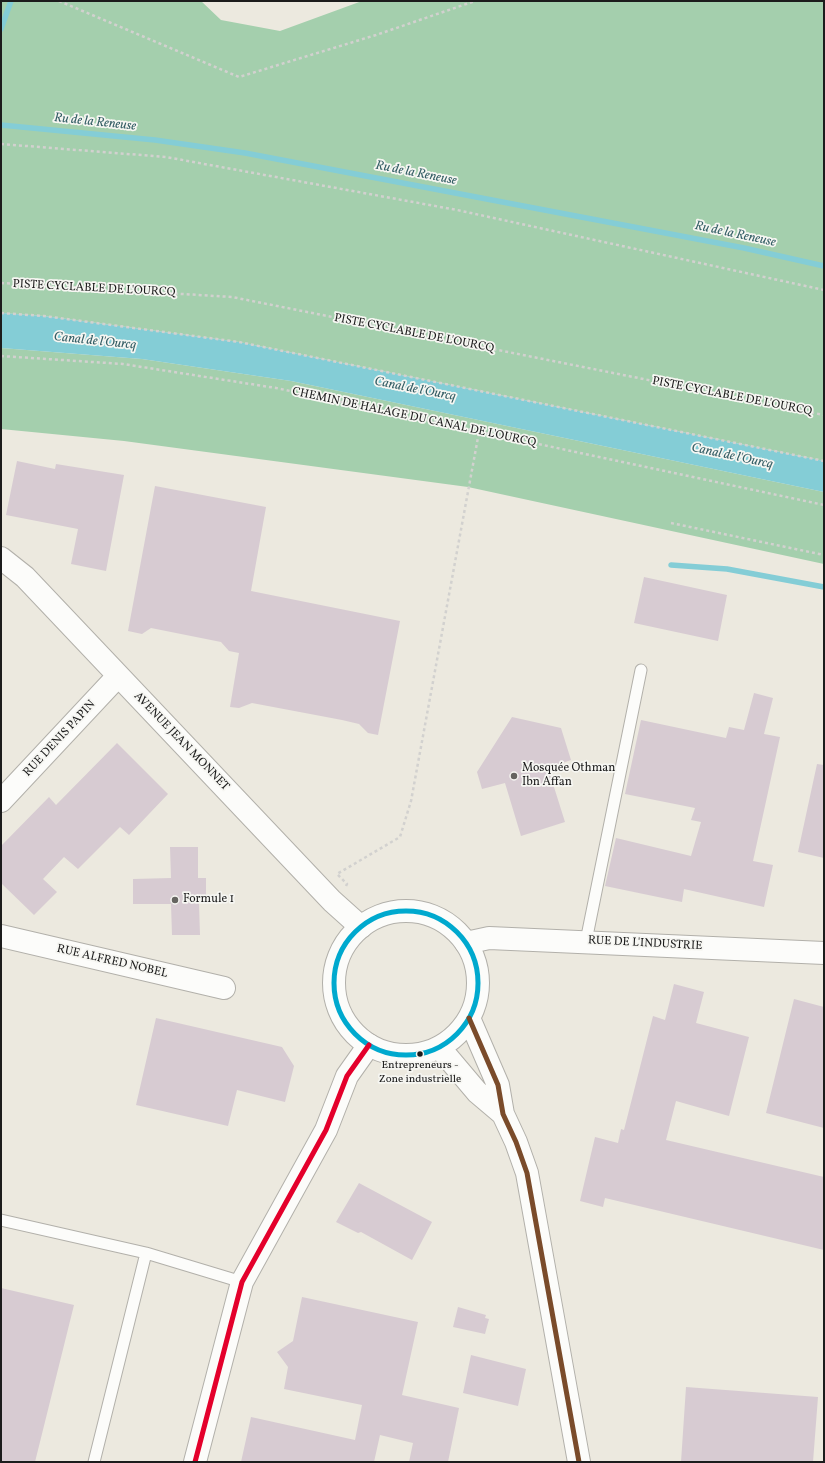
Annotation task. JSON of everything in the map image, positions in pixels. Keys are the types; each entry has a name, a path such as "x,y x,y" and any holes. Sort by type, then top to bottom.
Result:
{"street":[{"name":"AVENUE JEAN MONNET","path":"1,558 25,577 332,901 361,927"},
{"name":"RUE DENIS PAPIN","path":"1,801 118,676"},
{"path":"405,911 417,912 428,915 449,926 466,943 474,961 478,980 476,1000 469,1018 457,1034 439,1047 425,1053 401,1055 388,1053 369,1045 357,1036 343,1018 335,997 334,975 340,953 346,943 361,927 382,915 405,911"},
{"name":"RUE ALFRED NOBEL","path":"1,936 224,988"},
{"name":"RUE DE L'INDUSTRIE","path":"466,943 489,938 586,941 824,954"},
{"path":"469,1018 498,1085 503,1114 516,1142 527,1173 579,1462"},
{"path":"195,1462 242,1282 326,1130 347,1076 369,1045"},
{"path":"439,1047 477,1092 503,1114"}],"lane":[{"path":"586,941 641,670"},
{"path":"1,1220 146,1253 242,1282"},
{"path":"94,1462 146,1253"}],"path":[{"path":"59,1 239,77 376,35 475,1"},
{"path":"1,144 166,156 457,210 824,290"},
{"name":"PISTE CYCLABLE DE L'OURCQ","path":"1,283 232,297 824,415"},
{"path":"1,313 44,316 239,342 824,461"},
{"name":"CHEMIN DE HALAGE DU CANAL DE L'OURCQ","path":"1,356 123,364 276,388 824,505"},
{"path":"346,886 348,884 337,874 400,837 411,801 479,432"},
{"path":"670,523 824,556"}],"green space":[{"path":"1,1 201,1 221,20 280,31 362,1 824,1 824,461 239,342 44,316 1,313"},
{"path":"1,348 142,359 291,381 824,492 824,564 468,487 124,441 1,429"}],"water":[{"name":"Canal de l'Ourcq","path":"1,313 44,316 239,342 824,461 824,492 291,381 142,359 1,348"}],"building":[{"path":"17,461 55,469 56,464 124,475 106,571 71,564 78,529 6,515"},
{"path":"155,486 266,507 251,591 400,621 378,735 368,733 359,724 342,720 252,703 239,708 230,707 239,653 229,651 221,642 151,628 142,634 128,631"},
{"path":"644,577 727,595 718,641 634,623"},
{"path":"754,693 773,698 764,734 780,737 753,861 773,865 764,907 684,889 682,902 605,886 616,838 691,856 701,822 691,820 695,808 625,794 641,720 726,738 729,727 744,730"},
{"name":"Mosquée Othman Ibn Affan","path":"512,717 561,728 571,760 548,768 565,822 521,836 505,783 482,789 477,772"},
{"path":"117,743 168,794 129,835 120,827 78,869 64,857 43,879 57,892 34,915 1,883 1,846 49,797 56,805"},
{"path":"817,764 824,765 824,858 798,852"},
{"path":"170,847 198,847 198,878 206,878 206,903 199,903 200,935 172,935 171,904 133,904 133,879 171,878"},
{"path":"674,984 704,992 696,1023 749,1037 729,1116 676,1101 666,1140 824,1177 824,1250 605,1198 603,1207 580,1201 595,1137 618,1143 621,1129 624,1130 653,1016 665,1020"},
{"path":"794,999 824,1007 824,1128 766,1113"},
{"path":"156,1018 282,1047 294,1066 285,1102 237,1090 228,1126 136,1105"},
{"path":"359,1183 432,1222 412,1260 361,1232 358,1233 336,1222"},
{"path":"1,1288 74,1305 35,1462 1,1462"},
{"path":"302,1297 418,1322 402,1395 459,1408 448,1462 409,1462 413,1443 380,1435 374,1462 241,1462 251,1417 355,1440 362,1405 284,1389 288,1367 277,1352 293,1341"},
{"path":"458,1307 486,1315 485,1318 489,1319 485,1334 453,1327"},
{"path":"471,1355 526,1369 518,1406 463,1393"},
{"path":"686,1387 818,1397 813,1462 681,1462"}],"waterway":[{"path":"1,29 11,1"},
{"name":"Ru de la Reneuse","path":"1,125 155,140 245,153 744,248 824,266"},
{"path":"671,565 727,569 824,587"}],"transit line":[{"path":"399,911 413,911 440,919 452,927 462,937 473,955 477,969 478,983 477,997 473,1011 462,1029 452,1039 434,1050 413,1055 399,1055 372,1047 360,1039 350,1029 339,1011 334,990 334,976 342,949 350,937 360,927 378,916 399,911"},
{"path":"469,1018 498,1085 503,1114 516,1142 527,1173 579,1462"},
{"path":"195,1462 242,1282 326,1130 347,1076 369,1045"}],"place":[{"name":"Mosquée Othman Ibn Affan","path":"514,776"},
{"name":"Formule 1","path":"175,900"},
{"name":"Entrepreneurs - Zone industrielle","path":"420,1054"}]}
